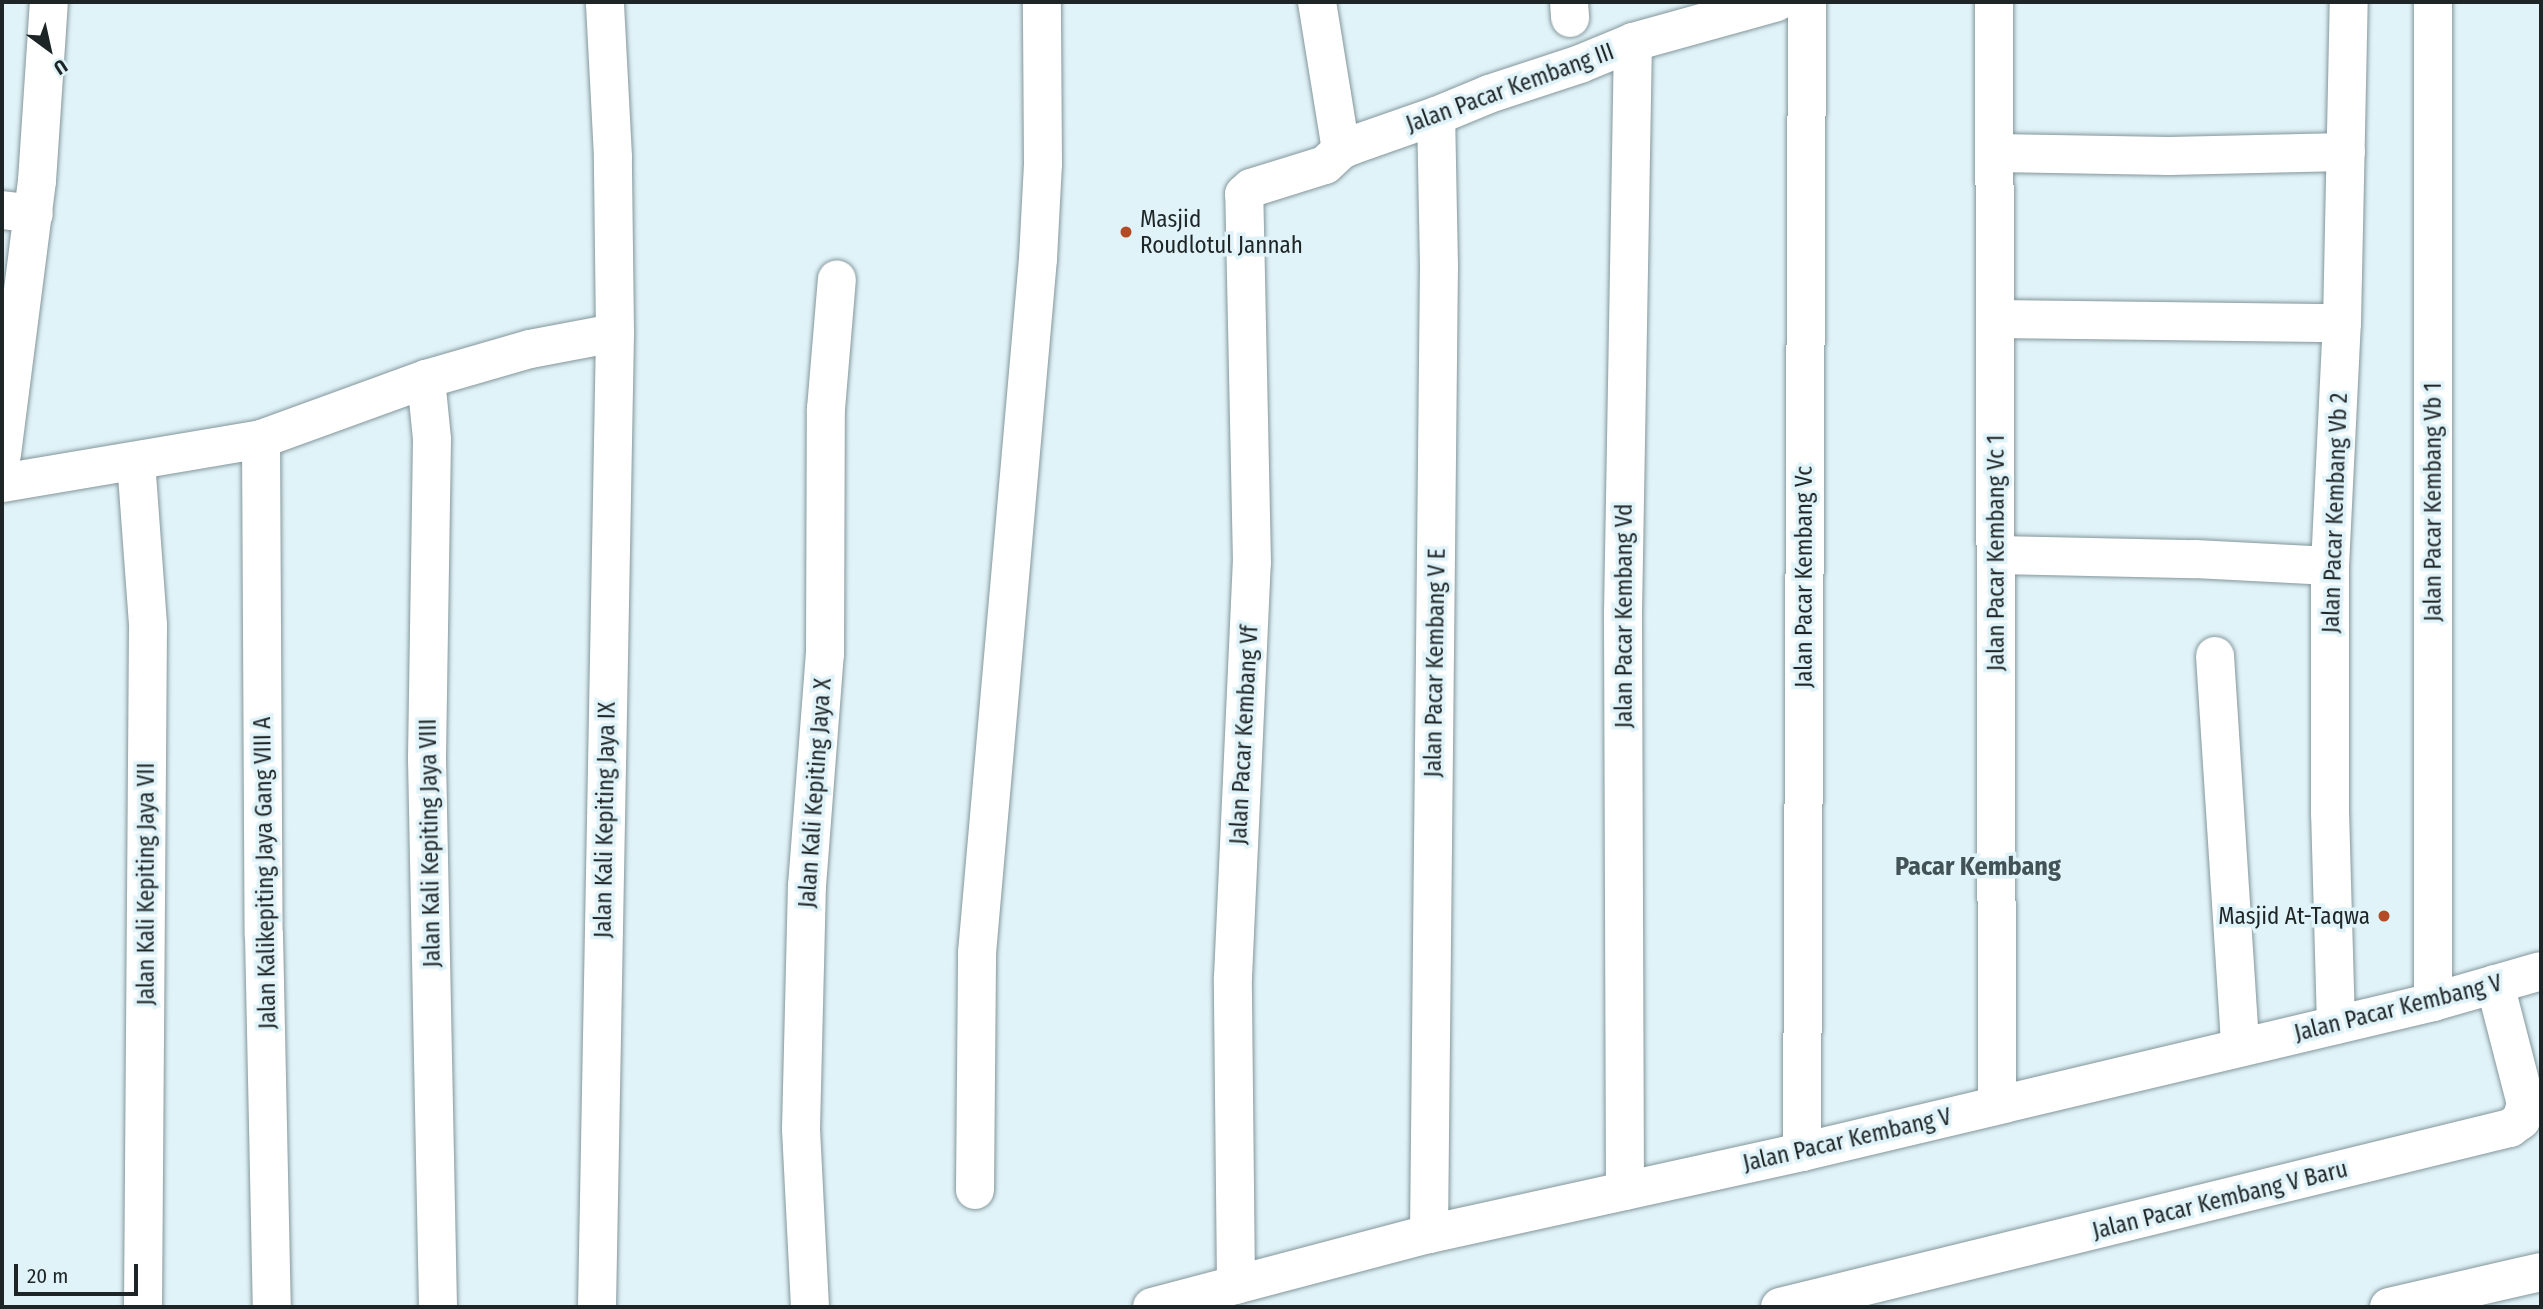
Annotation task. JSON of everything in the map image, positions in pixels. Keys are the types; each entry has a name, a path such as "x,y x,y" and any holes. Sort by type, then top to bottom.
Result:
{"street":[{"path":"2,454 18,212 49,2"},
{"name":"Jalan Kali Kepiting Jaya IX","path":"597,1307 615,333 613,157 606,2"},
{"path":"975,1190 977,953 1038,259 1043,164 1041,2"},
{"path":"1317,2 1341,150"},
{"name":"Jalan Pacar Kembang III","path":"1251,188 1325,165 1341,150 1489,94 1580,64 1633,42 1777,2"},
{"name":"Jalan Pacar Kembang Vc","path":"1802,1152 1807,2"},
{"name":"Jalan Pacar Kembang Vc 1","path":"1994,2 1997,1104"},
{"name":"Jalan Pacar Kembang Vb 2","path":"2336,1024 2330,814 2330,566 2342,323 2349,2"},
{"name":"Jalan Pacar Kembang Vb 1","path":"2433,2 2433,1002"},
{"name":"Jalan Pacar Kembang Vd","path":"1625,1191 1623,613 1633,42"},
{"name":"Jalan Pacar Kembang V E","path":"1429,1222 1439,267 1436,116"},
{"path":"1995,153 2169,156 2346,152"},
{"name":"Jalan Pacar Kembang Vf","path":"1236,1285 1233,977 1252,563 1242,205 1244,194 1251,188"},
{"name":"Jalan Kali Kepiting Jaya X","path":"810,1307 801,1116 807,887 825,654 826,409 837,279"},
{"path":"1995,319 2342,323"},
{"path":"2,483 261,439 426,379 530,349 615,333"},
{"name":"Jalan Kali Kepiting Jaya VIII","path":"426,379 432,439 427,759 438,1307"},
{"name":"Jalan Kalikepiting Jaya Gang VIII A","path":"261,439 264,935 272,1307"},
{"name":"Jalan Kali Kepiting Jaya VII","path":"136,461 148,626 143,1307"},
{"path":"1997,555 2195,559 2330,566"},
{"path":"2215,656 2239,1047"},
{"name":"Jalan Pacar Kembang V","path":"1152,1307 1236,1285 1429,1222 1625,1191 1802,1152 2433,1002 2541,971"},
{"name":"Jalan Pacar Kembang V Baru","path":"1780,1307 2510,1128 2521,1120 2526,1104 2495,984"},
{"path":"2389,1307 2541,1272"}],"place":[{"name":"Masjid Roudlotul Jannah","path":"1126,232"},
{"name":"Masjid At-Taqwa","path":"2384,916"}],"district":[{"name":"Pacar Kembang","path":"1978,867"}]}
